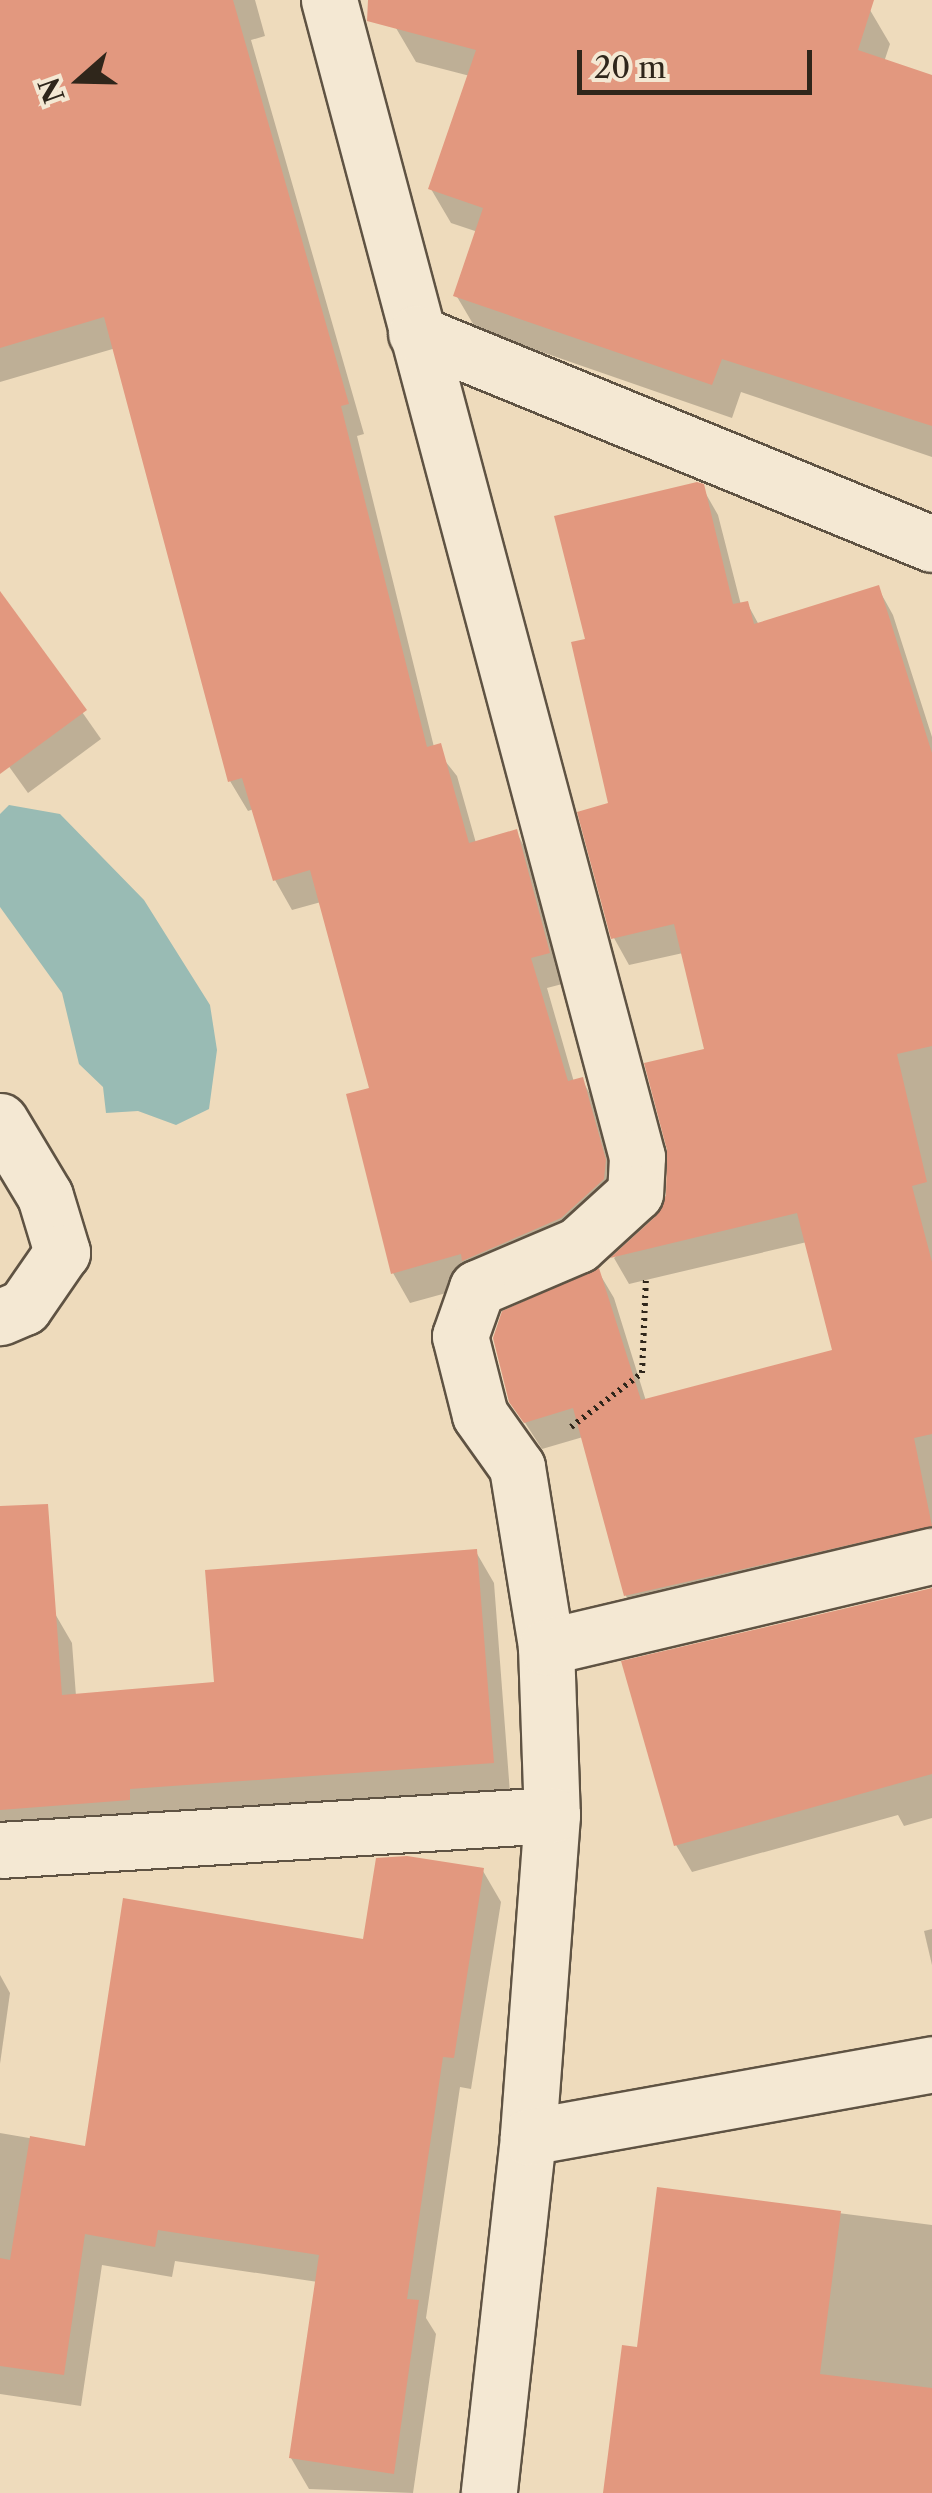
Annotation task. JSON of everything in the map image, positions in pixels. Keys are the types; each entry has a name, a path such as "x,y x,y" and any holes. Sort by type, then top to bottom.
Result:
{"street":[{"path":"329,0 637,1157 635,1193 578,1244 477,1288 460,1336 480,1416 518,1466 546,1647 552,1815 528,2138 489,2493"},
{"path":"416,333 932,544"},
{"path":"0,1121 44,1196 62,1252 24,1307 0,1317"},
{"path":"546,1647 932,1556"},
{"path":"0,1850 552,1815"},
{"path":"528,2138 932,2064"}],"path":[{"path":"518,1466 642,1374 647,1239 635,1193"}],"water":[{"path":"9,805 60,814 144,900 210,1005 217,1050 209,1109 176,1125 138,1111 106,1113 103,1087 79,1064 62,993 0,907 0,814"}],"building":[{"path":"0,0 233,0 349,404 341,406 427,747 441,743 469,843 517,829 550,953 531,958 568,1081 583,1077 606,1160 604,1179 561,1218 462,1261 461,1254 391,1274 346,1094 369,1088 310,870 273,881 242,778 228,782 104,317 0,348"},
{"path":"368,0 874,0 858,50 932,75 932,426 722,359 712,385 453,296 483,208 428,189 476,50 367,21"},
{"path":"697,482 704,484 733,604 748,601 754,624 879,585 932,753 932,1046 897,1054 927,1182 912,1186 932,1262 932,1434 914,1438 932,1526 624,1596 573,1408 524,1423 509,1402 493,1338 502,1311 599,1268 641,1400 832,1350 797,1213 610,1258 656,1216 666,1195 667,1150 644,1063 704,1049 674,924 611,939 577,812 608,803 571,642 585,639 554,516"},
{"path":"0,591 87,710 0,774"},
{"path":"48,1504 62,1695 214,1682 205,1570 477,1549 494,1763 130,1789 130,1800 0,1810 0,1506"},
{"path":"932,1588 932,1774 674,1846 621,1661"},
{"path":"407,1856 484,1868 454,2058 443,2057 407,2299 419,2300 394,2474 289,2458 319,2255 158,2230 155,2247 85,2234 64,2375 0,2366 0,2258 10,2260 30,2136 85,2146 123,1898 363,1939 376,1858"},
{"path":"657,2187 841,2211 820,2374 932,2388 932,2493 603,2493 622,2345 637,2347"}]}
